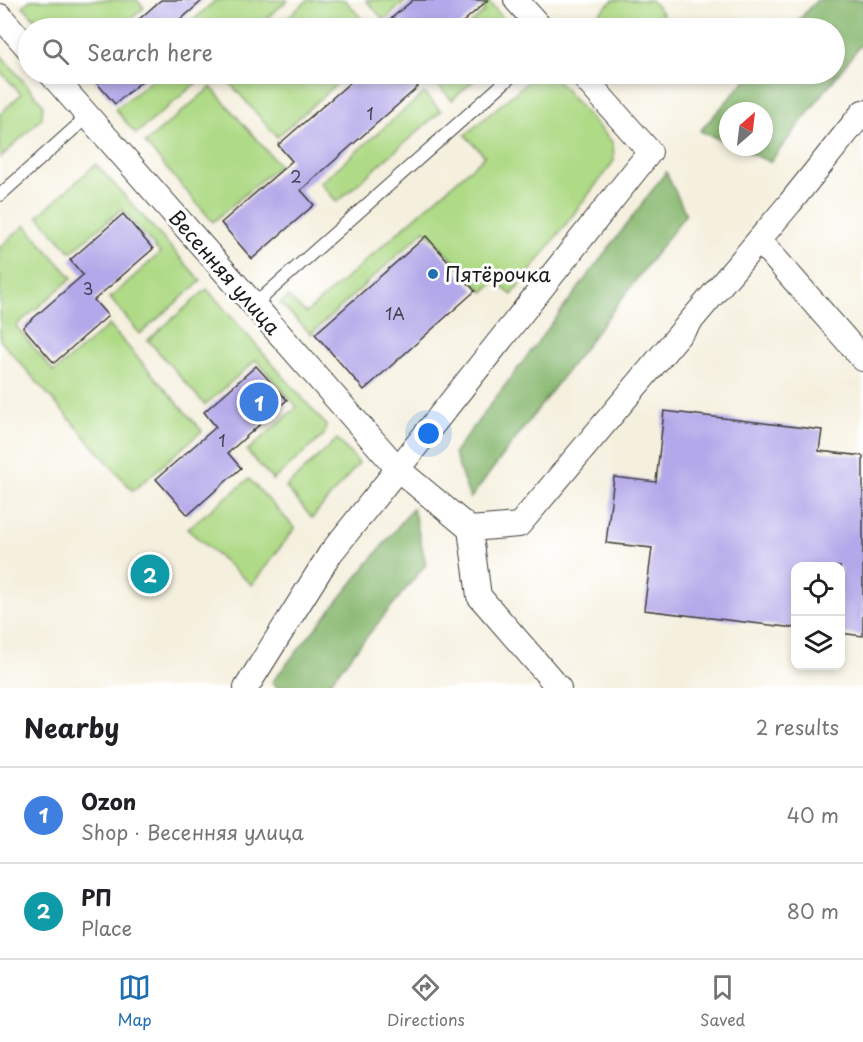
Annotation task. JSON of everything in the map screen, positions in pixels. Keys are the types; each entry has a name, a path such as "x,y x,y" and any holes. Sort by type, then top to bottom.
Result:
{"street":[{"path":"516,0 532,18"},
{"path":"0,16 18,37"},
{"name":"Весенняя улица","path":"60,84 399,470 470,529"},
{"path":"246,688 330,554 650,152 590,84"},
{"path":"559,688 479,596 470,529 519,525 759,240 863,112"},
{"path":"759,240 863,359"}],"lane":[{"path":"254,304 503,84"},
{"path":"0,195 88,116"}],"green space":[{"path":"30,0 137,0 144,8 132,18 34,18 23,6"},
{"path":"216,0 288,0 267,18 195,18"},
{"path":"308,0 345,0 361,18 287,18"},
{"path":"366,0 407,0 386,18 382,18"},
{"path":"475,0 487,0 503,18 477,18 485,11"},
{"path":"613,0 651,0 663,14 659,18 594,18"},
{"path":"817,0 863,0 863,42 845,65 845,18 800,18"},
{"path":"0,54 18,75 18,84 26,84 43,104 42,118 0,158 0,114 21,94 0,71"},
{"path":"147,84 195,84 136,134 115,109"},
{"path":"231,84 337,84 277,137"},
{"path":"437,84 470,84 452,100"},
{"path":"525,84 560,84 613,143 614,161 512,295 495,282 483,292 425,230 311,334 280,303 288,297 306,313 485,156 465,135"},
{"path":"742,84 830,84 770,162 756,156 773,156 773,102 726,102"},
{"path":"211,87 279,165 213,222 145,143"},
{"path":"424,93 441,111 337,202 320,183"},
{"path":"719,110 719,139 700,131"},
{"path":"96,164 201,281 140,334 110,298 160,253 122,209 71,252 38,216"},
{"path":"666,172 686,214 470,499 454,453"},
{"path":"25,225 72,278 16,326 54,372 109,325 202,431 133,491 0,340 0,247"},
{"path":"207,289 326,425 324,435 273,480 247,451 297,407 256,360 205,405 148,340"},
{"path":"337,439 359,463 312,518 286,487"},
{"path":"249,479 295,528 252,585 187,529"},
{"path":"413,508 426,564 325,688 278,688 272,682"}],"building":[{"path":"161,0 203,0 182,18 140,18"},
{"path":"413,0 488,0 467,18 392,18"},
{"path":"98,84 138,84 115,104"},
{"path":"348,84 415,84 418,87 301,190 314,205 252,259 221,223 292,161 278,145"},
{"path":"123,214 153,249 94,300 108,316 54,363 23,327 83,275 70,260"},
{"path":"426,236 475,291 364,390 315,334"},
{"path":"256,366 287,400 228,453 241,468 188,515 156,479 216,427 204,412"},
{"path":"664,411 822,430 819,451 863,456 863,636 845,634 845,562 791,562 791,628 644,610 652,548 606,543 614,477 656,482"},
{"path":"149,556 166,576 150,590 133,571"}],"place":[{"name":"Пятёрочка","path":"433,274"},
{"name":"Ozon","path":"259,402"},
{"name":"РП","path":"150,574"}]}
